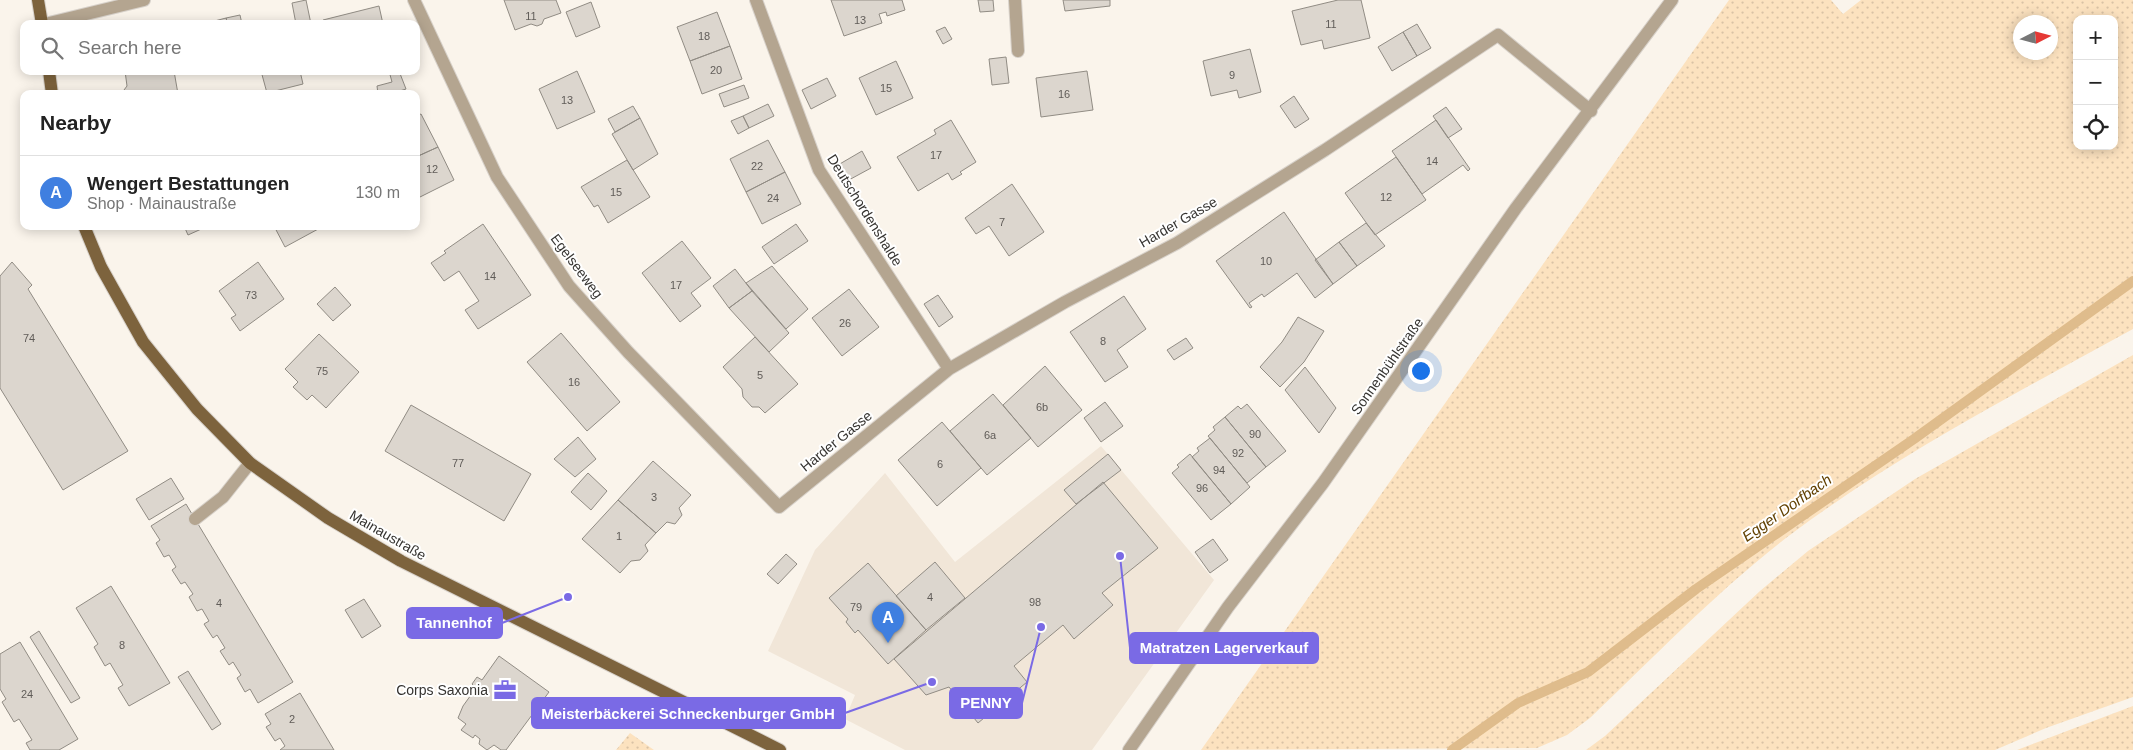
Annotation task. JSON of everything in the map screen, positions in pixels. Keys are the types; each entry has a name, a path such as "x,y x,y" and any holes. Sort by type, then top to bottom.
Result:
{"main road":[{"path":"38,0 42,20"},
{"path":"50,75 51,90"},
{"name":"Mainaustraße","path":"86,230 101,267 143,342 197,409 250,462 328,518 402,561 780,750"}],"street":[{"path":"60,20 144,0"},
{"name":"Egelseeweg","path":"414,0 497,177 569,286 628,352 779,506"},
{"name":"Deutschordenshalde","path":"756,0 819,170 949,369"},
{"path":"1015,0 1018,51"},
{"name":"Sonnenbühlstraße","path":"1129,750 1228,607 1323,484 1516,208 1591,111 1672,0"},
{"name":"Harder Gasse","path":"779,506 949,369 1065,302 1177,242 1325,150 1498,35 1591,111"},
{"path":"195,519 223,497 250,462"}],"shaded area":[{"path":"1729,0 1831,0 1843,14 1861,0 2133,0 2133,329 2003,400 1917,450 1834,503 1794,532 1741,575 1590,718 1567,735 1537,748 1201,750"},
{"path":"2133,355 2133,697 2046,728 1995,750 1586,750 1605,736 1760,591 1808,551 1915,479"},
{"path":"1101,446 1214,580 1092,750 905,750 845,719 855,695 768,651 815,550 885,473 955,562"},
{"path":"2133,706 2133,750 2017,750"},
{"path":"630,733 654,750 616,750"}],"building":[{"path":"306,0 310,20 295,20 292,3"},
{"path":"504,0 556,0 561,13 544,19 542,24 537,26 531,24 515,30"},
{"path":"831,0 902,0 905,10 887,16 886,12 879,14 882,23 844,36"},
{"path":"978,0 993,0 994,11 980,12"},
{"path":"1063,0 1110,0 1110,6 1065,11"},
{"path":"1338,0 1361,0 1370,38 1324,49 1322,40 1301,45 1292,11"},
{"path":"591,2 600,27 576,37 566,12"},
{"path":"379,6 382,20 323,20"},
{"path":"717,12 730,46 690,61 677,27"},
{"path":"240,15 241,20 227,20 226,18"},
{"path":"1417,24 1431,48 1417,56 1403,32"},
{"path":"945,27 952,39 943,44 936,31"},
{"path":"1403,32 1417,56 1392,71 1378,47"},
{"path":"730,46 742,79 702,94 690,61"},
{"path":"1250,49 1261,92 1239,98 1237,90 1211,96 1203,61"},
{"path":"1006,57 1009,83 992,85 989,59"},
{"path":"896,61 913,98 876,115 859,78"},
{"path":"577,71 595,112 557,129 539,89"},
{"path":"1087,71 1093,110 1041,117 1036,78"},
{"path":"126,75 175,75 177,90 124,90 127,86"},
{"path":"262,75 301,75 303,84 279,90 266,90"},
{"path":"390,75 401,75 406,89 378,90 377,86 392,82"},
{"path":"827,78 836,96 811,109 802,90"},
{"path":"744,85 749,98 724,107 719,94"},
{"path":"1294,96 1309,119 1295,128 1280,106"},
{"path":"768,104 774,116 749,128 743,116"},
{"path":"633,106 640,118 615,132 608,119"},
{"path":"1446,107 1462,129 1448,138 1433,116"},
{"path":"420,114 438,147 420,155"},
{"path":"743,116 749,128 738,134 731,121"},
{"path":"640,118 658,154 633,170 612,134"},
{"path":"951,120 976,162 960,172 962,174 952,180 948,173 918,191 897,157 936,134 934,130"},
{"path":"1436,120 1470,169 1468,171 1463,165 1422,194 1392,151"},
{"path":"768,140 785,172 746,192 730,159"},
{"path":"438,147 454,180 420,197 420,155"},
{"path":"862,151 871,168 847,181 838,165"},
{"path":"1396,157 1426,200 1375,235 1345,193"},
{"path":"627,160 650,197 608,223 598,205 594,207 581,187"},
{"path":"785,172 801,204 762,224 746,192"},
{"path":"1012,184 1044,232 1009,256 989,226 976,234 965,218"},
{"path":"1284,212 1333,284 1315,298 1297,273 1264,297 1262,294 1249,303 1252,307 1250,308 1216,261"},
{"path":"1366,223 1385,246 1357,266 1339,242"},
{"path":"483,224 531,295 478,329 465,310 479,301 459,271 444,281 431,263 446,253 444,251"},
{"path":"796,224 808,241 774,264 762,247"},
{"path":"186,230 199,230 188,235"},
{"path":"276,230 316,230 285,247"},
{"path":"682,241 711,278 691,293 701,306 680,322 642,273"},
{"path":"1339,242 1357,266 1333,284 1315,260"},
{"path":"12,262 32,285 28,289 128,451 63,490 0,388 0,276"},
{"path":"258,262 284,299 240,331 231,318 236,315 219,291"},
{"path":"772,266 808,309 786,329 746,283"},
{"path":"735,269 752,291 729,308 713,286"},
{"path":"335,287 351,305 333,321 317,304"},
{"path":"849,289 879,327 842,356 812,318"},
{"path":"752,291 789,333 769,352 729,308"},
{"path":"938,295 953,317 939,327 924,304"},
{"path":"1124,296 1146,329 1117,350 1128,367 1105,382 1070,332"},
{"path":"1298,317 1324,331 1304,362 1280,387 1260,367 1282,342"},
{"path":"561,333 620,402 587,431 527,362"},
{"path":"319,334 359,372 326,408 312,395 307,400 293,387 298,382 285,369"},
{"path":"755,337 798,384 765,413 759,407 752,407 743,397 742,389 723,367"},
{"path":"1186,338 1193,348 1174,360 1167,350"},
{"path":"1045,366 1082,410 1038,447 1003,405"},
{"path":"1305,367 1336,408 1319,433 1285,390"},
{"path":"993,394 1031,438 987,475 950,431"},
{"path":"1105,402 1123,426 1101,442 1084,418"},
{"path":"1247,404 1286,451 1266,467 1225,417 1238,406 1241,409"},
{"path":"411,405 531,474 504,521 385,451"},
{"path":"1225,417 1266,467 1247,483 1208,436 1215,430 1213,427"},
{"path":"942,422 981,468 937,506 898,460"},
{"path":"578,437 596,459 575,477 554,459"},
{"path":"1210,438 1250,487 1231,504 1192,457 1199,451 1197,448"},
{"path":"1108,454 1121,470 1076,504 1064,490"},
{"path":"1190,454 1231,504 1211,520 1172,473 1179,467 1177,465"},
{"path":"653,461 691,495 679,508 682,515 675,524 667,522 656,533 618,500"},
{"path":"588,473 607,491 591,510 571,492"},
{"path":"171,478 184,499 149,520 136,499"},
{"path":"1103,482 1158,548 1102,593 1113,605 1074,639 1063,625 1014,666 1027,682 978,723 949,687 926,695 894,659"},
{"path":"618,500 656,533 645,545 648,551 640,560 631,561 620,573 582,539"},
{"path":"186,504 293,682 258,703 250,689 245,692 237,678 241,675 233,662 229,665 220,651 225,648 217,635 213,638 204,624 209,621 202,609 197,611 189,597 193,594 185,582 181,584 172,570 176,567 169,555 164,557 156,543 160,540 151,526"},
{"path":"1213,539 1228,560 1210,573 1195,552"},
{"path":"786,554 797,564 778,584 767,574"},
{"path":"935,562 965,598 926,630 896,596"},
{"path":"868,563 926,630 888,664 858,630 855,633 846,622 848,619 829,598"},
{"path":"111,586 170,683 129,706 118,688 123,685 110,663 105,666 94,647 98,644 76,608"},
{"path":"364,599 381,626 362,638 345,610"},
{"path":"39,631 80,698 71,703 30,637"},
{"path":"20,642 78,739 59,750 30,750 26,743 32,740 19,719 14,722 2,702 6,699 0,689 0,654"},
{"path":"499,656 549,692 506,750 501,750 494,745 487,750 479,744 480,739 475,735 473,738 461,730 466,724 458,718 463,706 476,688 472,684 477,677 482,680"},
{"path":"188,671 221,724 212,730 178,677"},
{"path":"300,693 334,750 280,750 285,746 280,738 275,741 266,727 271,724 265,714"}],"waterway":[{"name":"Egger Dorfbach","path":"1452,750 1518,703 1588,672 1696,589 1914,439 2133,281"}],"place":[{"name":"Matratzen Lagerverkauf","path":"1120,556"},
{"name":"Tannenhof","path":"568,597"},
{"name":"PENNY","path":"1041,627"},
{"name":"Wengert Bestattungen","path":"888,643"},
{"name":"Meisterbäckerei Schneckenburger GmbH","path":"932,682"},
{"name":"Corps Saxonia","path":"505,690"}]}
